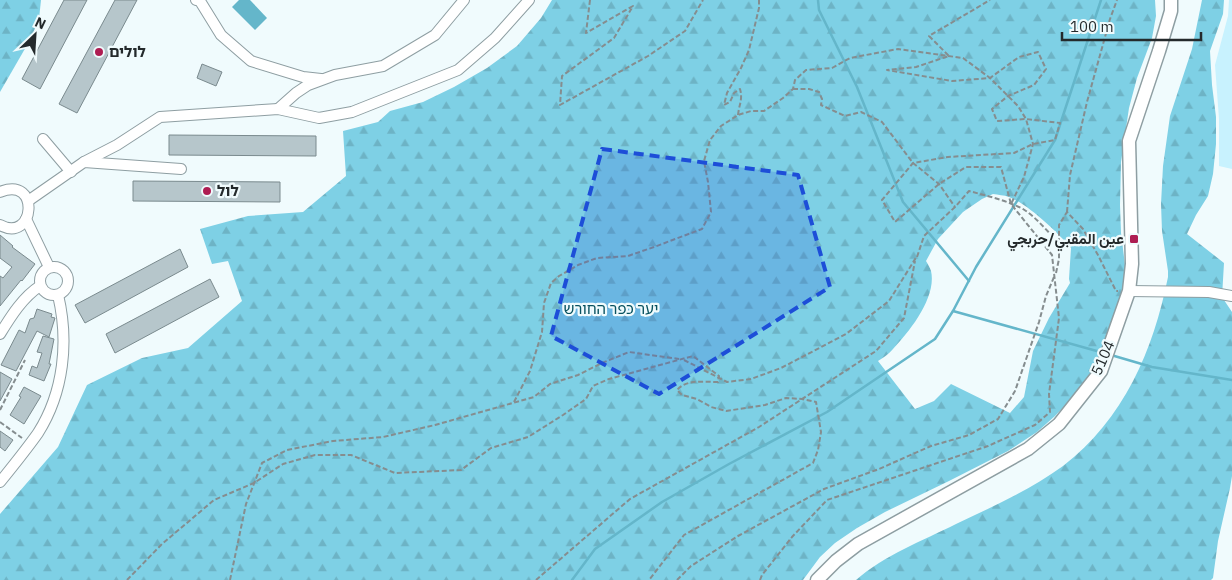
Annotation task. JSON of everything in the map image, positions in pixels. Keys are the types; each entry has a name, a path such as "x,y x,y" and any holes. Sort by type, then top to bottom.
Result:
{"street":[{"path":"196,0 200,1 221,35 251,61 303,77 323,80"},
{"path":"278,109 308,85 335,76 383,66 435,35 464,0"},
{"path":"28,201 84,162 117,145 160,117 278,109 319,118 352,112 458,70 495,38 529,0"},
{"name":"5104","path":"817,580 836,561 858,544 1028,449 1059,424 1101,371 1128,291 1132,264 1129,142 1159,51 1171,10 1171,0"},
{"path":"44,139 71,172"},
{"path":"84,162 182,169"},
{"path":"0,192 6,190 19,191 24,195 30,207 29,214 22,224 10,228 0,225"},
{"path":"26,219 49,267"},
{"path":"54,266 62,269 68,276 65,290 58,294 49,294 42,290 40,286 39,281 42,272 49,267 54,266"},
{"path":"0,334 25,299 40,286"},
{"path":"1128,291 1209,292 1232,296"},
{"path":"0,482 38,432 48,414 59,384 63,364 63,336 62,312 58,294"}],"path":[{"path":"590,0 586,33 633,6 614,38 562,76 560,105 648,56 685,31 703,0"},
{"path":"738,114 742,96 740,89 734,93 730,102 724,105 727,93 749,50 759,8 759,0"},
{"path":"949,56 929,36 990,0"},
{"path":"677,580 690,566 738,536 824,489 878,469 931,446 970,435 998,419 1015,391 1046,296 1055,275 1058,259 1058,225 1067,212 1070,175 1087,102 1117,0"},
{"path":"514,402 530,370 542,332 544,303 552,283 559,276 578,265 597,258 628,256 702,230 710,212 708,182 704,161 710,140 721,126 738,114 764,111 783,98 793,89 795,80 806,70 832,68 850,58 898,49 963,58 990,78 1018,106 1026,119 1033,144 1024,177 1011,204"},
{"path":"760,580 792,537 827,500 988,446 1035,425 1050,412 1049,394 1059,318 1052,255 1011,204 1001,167 966,167 939,184 895,222 882,200 913,163 948,156 1014,153 1033,144 1055,140 1060,123 1026,119 996,121 992,109 1008,96 1034,85 1046,69 1038,52 1019,57 990,78 952,81 887,70 916,67 949,56"},
{"path":"793,89 809,89 819,92 822,99 821,105 845,116 861,112 882,122 913,163 939,184 956,207"},
{"path":"536,580 630,499 759,427 876,351 904,318 914,264 924,236 956,207 969,192 1003,200 1024,210 1058,242"},
{"path":"1067,212 1083,229 1116,291 1128,291"},
{"path":"230,580 246,504 262,463 287,450 334,440 392,435 435,426 534,396 550,384 578,375 629,352 686,360 727,382 751,378 781,368 846,334 888,301 917,256"},
{"path":"127,580 162,544 214,500 254,483 282,464 316,455 351,455 395,473 461,470 492,448 528,437 586,398 593,386 608,379 693,356 719,376 719,378"},
{"path":"0,410 25,360"},
{"path":"650,580 684,535 813,463 818,450 821,432 816,402 786,398 764,405 726,411 682,395 677,390 681,386 695,381 718,382 719,378"},
{"path":"0,422 30,444"}],"highlighted area":[{"path":"602,149 798,175 830,287 659,394 551,336"}],"shaded area":[{"path":"239,0 250,0 267,18 255,30 232,7"},
{"path":"1229,0 1232,0 1232,169 1219,166 1219,119 1215,65 1228,16"}],"green space":[{"path":"0,0 41,0 39,19 30,40 0,92"},
{"name":"יער כפר החורש","path":"552,0 1155,0 1156,16 1152,38 1137,78 1129,108 1121,162 1121,233 1126,273 1118,308 1100,357 1090,374 1077,393 1037,432 1008,451 885,512 857,528 835,543 820,557 803,580 0,580 0,514 58,447 87,385 142,358 188,348 242,301 228,261 212,264 200,229 248,216 303,212 346,176 343,131 378,122 390,111 423,102 454,87 487,68 517,46 541,18","holes":["993,194 1009,197 1034,212 1071,248 1070,283 1049,318 1033,351 1024,397 1010,413 951,384 934,401 915,409 878,361 890,353 921,313 930,292 932,281 931,271 926,261 938,239 963,212"]},
{"path":"1202,0 1224,0 1223,14 1210,51 1216,117 1216,144 1213,174 1208,196 1187,234 1224,263 1222,297 1232,312 1232,476 1218,541 1213,578 1211,580 856,580 891,556 1011,498 1063,466 1103,427 1133,382 1154,331 1168,277 1162,231 1163,166 1170,116 1192,49"}],"building":[{"path":"64,0 87,0 40,89 22,79"},
{"name":"לולים","path":"115,0 137,0 77,113 59,104"},
{"path":"202,64 222,72 216,86 197,78"},
{"name":"לול","path":"169,135 316,136 316,156 169,155"},
{"name":"לול","path":"133,181 280,182 280,202 133,201"},
{"path":"0,235 12,247 35,264 0,306 0,276 3,278 12,267 0,258"},
{"path":"180,249 188,267 85,323 75,305"},
{"path":"210,279 219,297 115,353 106,334"},
{"path":"37,309 52,314 51,317 55,318 49,337 37,331 16,371 1,365 19,330 25,333 30,319 34,318"},
{"path":"43,336 54,339 49,364 51,364 44,381 29,375 32,366 37,368 42,353 37,352"},
{"path":"0,372 12,379 0,401"},
{"path":"24,387 41,396 24,424 10,415 21,397 19,396"},
{"path":"0,431 13,440 5,451 0,447"}],"waterway":[{"path":"818,0 819,10 857,87 903,202 969,281"},
{"path":"572,580 595,549 662,502 827,412 935,339 953,311 976,267 1055,140 1101,0"},
{"path":"953,311 1104,353"},
{"path":"1111,355 1152,367 1232,380"}],"place":[{"name":"לולים","path":"99,52"},
{"name":"לול","path":"207,191"},
{"name":"عين المقبي/حربجي","path":"1134,239"}]}
